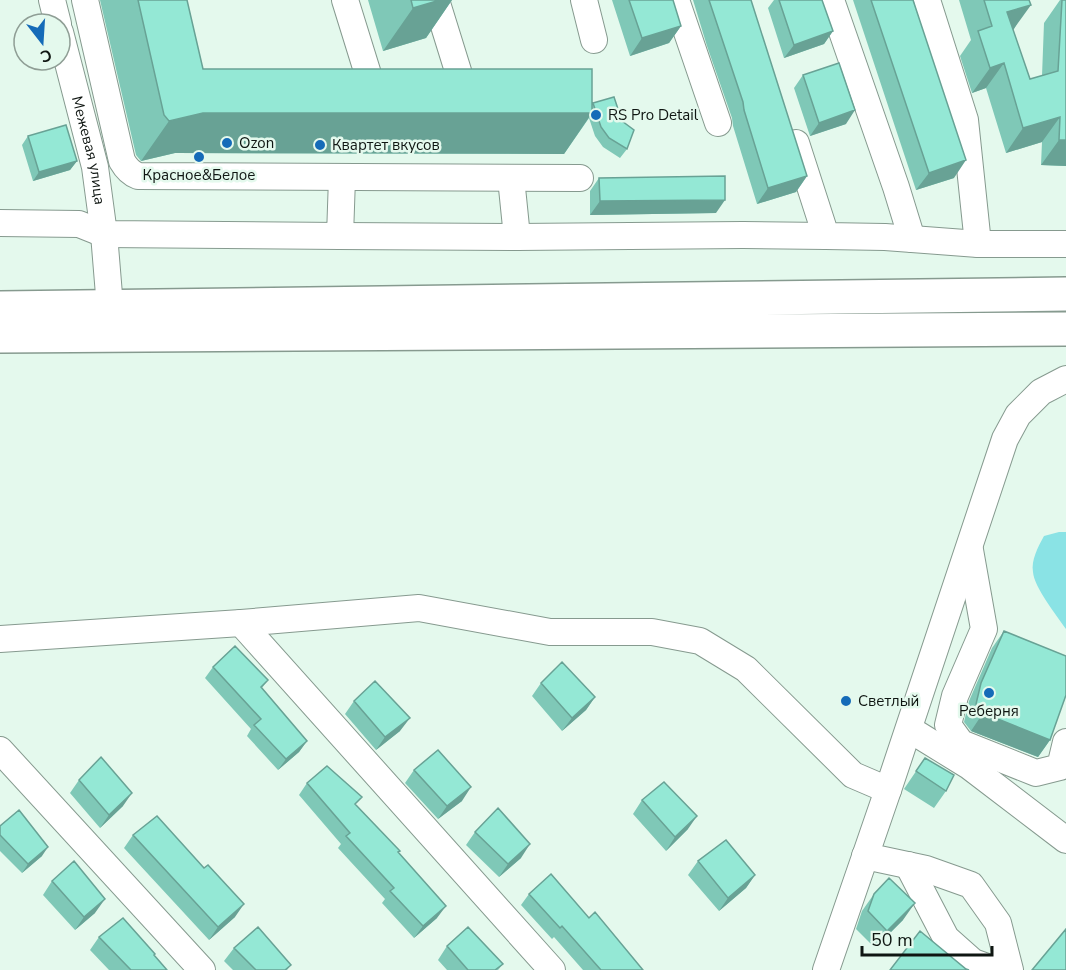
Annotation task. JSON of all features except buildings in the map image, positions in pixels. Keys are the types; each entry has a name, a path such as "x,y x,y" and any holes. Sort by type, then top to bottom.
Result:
{"main road":[{"path":"0,308 1066,294"},
{"path":"0,336 1066,329"}],"street":[{"path":"85,0 122,161 132,174 146,177 580,178"},
{"path":"345,0 372,87"},
{"path":"436,0 463,87"},
{"path":"584,0 594,40"},
{"path":"676,0 718,123"},
{"path":"831,0 912,239"},
{"path":"927,0 965,120 978,244"},
{"name":"Межевая улица","path":"70,72 95,167 104,234 110,307"},
{"path":"789,124 826,236"},
{"path":"340,236 342,178"},
{"path":"511,178 517,237"},
{"path":"0,223 79,224 104,234 517,237 731,235 885,237 978,244 1066,244"},
{"path":"378,302 387,319 379,334"},
{"path":"826,970 1005,439 1018,415 1041,392 1066,379"},
{"path":"969,547 994,633 955,696 948,725 961,743 1036,773 1060,767 1066,742"},
{"path":"0,639 241,623 418,608 550,632 652,632 700,641 746,669 853,775 888,790"},
{"path":"241,623 552,970"},
{"path":"909,729 969,766 1066,840"},
{"path":"0,750 202,970"},
{"path":"866,856 926,869 971,885 998,923 1010,970"},
{"path":"908,865 946,938 973,962 995,970"}],"water":[{"path":"1066,532 1066,629 1034,578 1033,567 1044,536"}],"place":[{"name":"RS Pro Detail","path":"596,115"},
{"name":"Ozon","path":"227,143"},
{"name":"Квартет вкусов","path":"320,145"},
{"name":"Красное&Белое","path":"199,157"},
{"name":"Реберня","path":"989,693"},
{"name":"Светлый","path":"846,701"}]}
